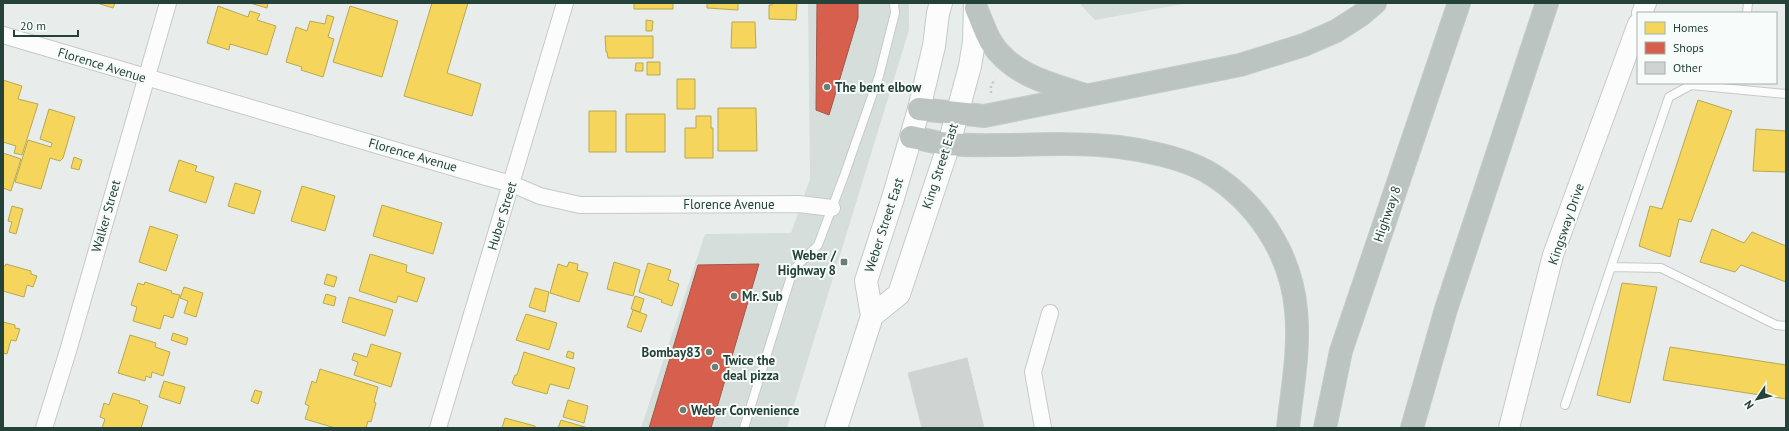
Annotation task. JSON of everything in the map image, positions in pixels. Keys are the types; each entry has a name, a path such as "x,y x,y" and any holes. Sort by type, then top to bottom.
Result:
{"highway":[{"path":"918,109 984,116 1240,65 1279,54 1336,31 1361,15 1375,3"},
{"name":"Highway 8","path":"1324,428 1340,351 1459,3"},
{"path":"1412,428 1446,309 1547,3"},
{"path":"975,5 991,42 1008,62 1033,78 1086,95"},
{"path":"911,137 948,144 1047,144 1119,147 1169,157 1205,171 1237,192 1263,222 1277,245 1291,282 1296,310 1297,344 1288,428"}],"main road":[{"path":"911,137 934,46 938,13 941,3"},
{"name":"King Street East","path":"872,316 899,294 957,113 972,54 975,5"},
{"name":"Weber Street East","path":"836,428 872,316 866,281 911,137"}],"street":[{"name":"Walker Street","path":"44,428 68,351 145,78 168,3"},
{"name":"Huber Street","path":"438,428 565,3"},
{"name":"Kingsway Drive","path":"1509,428 1553,255 1637,27"},
{"name":"Florence Avenue","path":"3,35 145,78 512,184 540,196 580,205 799,204 832,208"},
{"path":"1044,428 1033,372 1050,313"}],"lane":[{"path":"744,428 793,270 818,246 879,76 895,13 894,3"},
{"path":"1565,405 1669,97 1692,85 1786,94"},
{"path":"1611,267 1662,268 1776,325 1786,326"}],"shaded area":[{"path":"808,3 909,3 909,30 787,428 641,428 705,234 791,233 810,179"},
{"path":"1079,3 1189,3 1095,20"}],"building: Homes":[{"path":"97,3 115,3 113,8"},
{"path":"250,3 268,3 267,8"},
{"path":"432,3 468,3 447,73 481,84 472,116 404,96"},
{"path":"634,3 673,3 673,9 634,9"},
{"path":"707,3 738,3 738,10 707,8"},
{"path":"772,3 797,3 796,20 769,19 769,5 772,5"},
{"path":"218,6 248,17 250,11 260,14 257,20 276,26 267,55 230,44 229,50 207,43"},
{"path":"350,6 398,21 382,77 333,62"},
{"path":"327,15 334,17 328,37 334,39 323,77 301,70 302,67 286,62 296,27 307,31 310,21 325,24"},
{"path":"646,20 653,21 652,31 646,31"},
{"path":"732,22 755,22 756,48 731,48"},
{"path":"605,36 653,36 653,58 608,58"},
{"path":"647,62 660,62 660,75 647,75"},
{"path":"636,63 643,63 643,71 635,71"},
{"path":"677,79 695,79 695,109 677,109"},
{"path":"3,80 22,86 18,99 38,104 22,155 14,153 16,146 3,142"},
{"path":"1698,100 1732,111 1691,222 1679,219 1670,257 1639,246 1650,206 1662,209"},
{"path":"718,108 756,108 757,151 718,151"},
{"path":"49,109 75,117 63,158 60,161 50,158 41,189 15,182 28,140 51,147 52,143 40,139"},
{"path":"589,111 616,111 616,152 589,152"},
{"path":"626,114 665,114 665,152 626,152"},
{"path":"696,116 711,116 711,128 713,128 713,158 685,158 685,128 696,128"},
{"path":"1756,129 1786,131 1786,172 1753,171"},
{"path":"3,153 21,159 11,191 3,188"},
{"path":"74,157 82,160 79,170 71,168"},
{"path":"179,160 197,166 195,171 214,177 206,203 169,191"},
{"path":"235,183 261,191 254,214 228,206"},
{"path":"302,186 335,196 325,231 291,221"},
{"path":"382,205 442,223 433,254 373,236"},
{"path":"12,206 23,209 16,234 9,232 12,222 8,221"},
{"path":"150,226 178,235 166,271 139,262"},
{"path":"1712,229 1744,243 1752,232 1786,246 1786,282 1741,265 1735,272 1700,262"},
{"path":"370,254 407,265 406,272 425,278 417,302 398,296 396,303 359,291"},
{"path":"569,262 578,264 577,270 588,273 579,302 550,293 558,264 567,267"},
{"path":"614,262 640,270 633,296 607,289"},
{"path":"648,263 671,270 668,280 679,284 672,306 661,302 662,300 639,292"},
{"path":"6,264 31,271 31,274 37,276 33,287 27,285 24,297 3,291 3,266"},
{"path":"327,274 337,277 334,287 324,284"},
{"path":"145,282 172,291 171,293 180,295 173,318 164,315 160,329 133,321 137,307 131,305 138,283 144,285"},
{"path":"1622,283 1657,287 1630,403 1597,395"},
{"path":"184,287 203,293 196,317 184,313 188,301 180,298"},
{"path":"535,288 549,292 545,312 529,307"},
{"path":"326,294 336,297 334,306 323,303"},
{"path":"635,296 644,299 640,312 631,309"},
{"path":"349,297 393,310 385,336 342,322"},
{"path":"633,310 647,315 641,332 627,327"},
{"path":"526,314 557,323 549,350 516,340"},
{"path":"3,322 15,325 15,328 20,329 16,341 11,340 7,354 3,353"},
{"path":"173,333 188,338 186,345 171,340"},
{"path":"130,335 156,343 155,347 170,352 163,376 152,372 151,378 146,376 145,381 118,373"},
{"path":"371,344 401,353 391,387 354,375 358,362 352,360 354,353 367,357"},
{"path":"1670,347 1786,365 1786,399 1663,380"},
{"path":"568,351 574,353 573,359 566,357"},
{"path":"524,352 575,368 569,389 550,384 547,394 514,385 512,383 515,375 517,375"},
{"path":"320,369 378,387 371,422 368,421 366,428 335,428 305,419 309,406 305,404 312,381 316,383"},
{"path":"164,381 185,387 180,404 159,397"},
{"path":"255,390 262,392 258,404 251,401"},
{"path":"113,393 140,401 139,403 148,406 141,428 102,428 105,419 100,417 104,403 109,405"},
{"path":"568,400 588,406 584,423 563,417"},
{"path":"505,418 535,426 535,428 502,428"},
{"path":"561,420 588,428 558,428"}],"building: Shops":[{"path":"817,3 858,3 858,18 829,115 816,110"},
{"path":"759,264 711,428 649,428 698,265"}],"building: Other":[{"path":"967,358 984,428 922,428 908,373"}],"place":[{"name":"The bent elbow","path":"827,87"},
{"name":"Weber / Highway 8","path":"844,262"},
{"name":"Mr. Sub","path":"734,296"},
{"name":"Bombay83","path":"709,352"},
{"name":"Twice the deal pizza","path":"715,367"},
{"name":"Weber Convenience","path":"683,410"}]}
